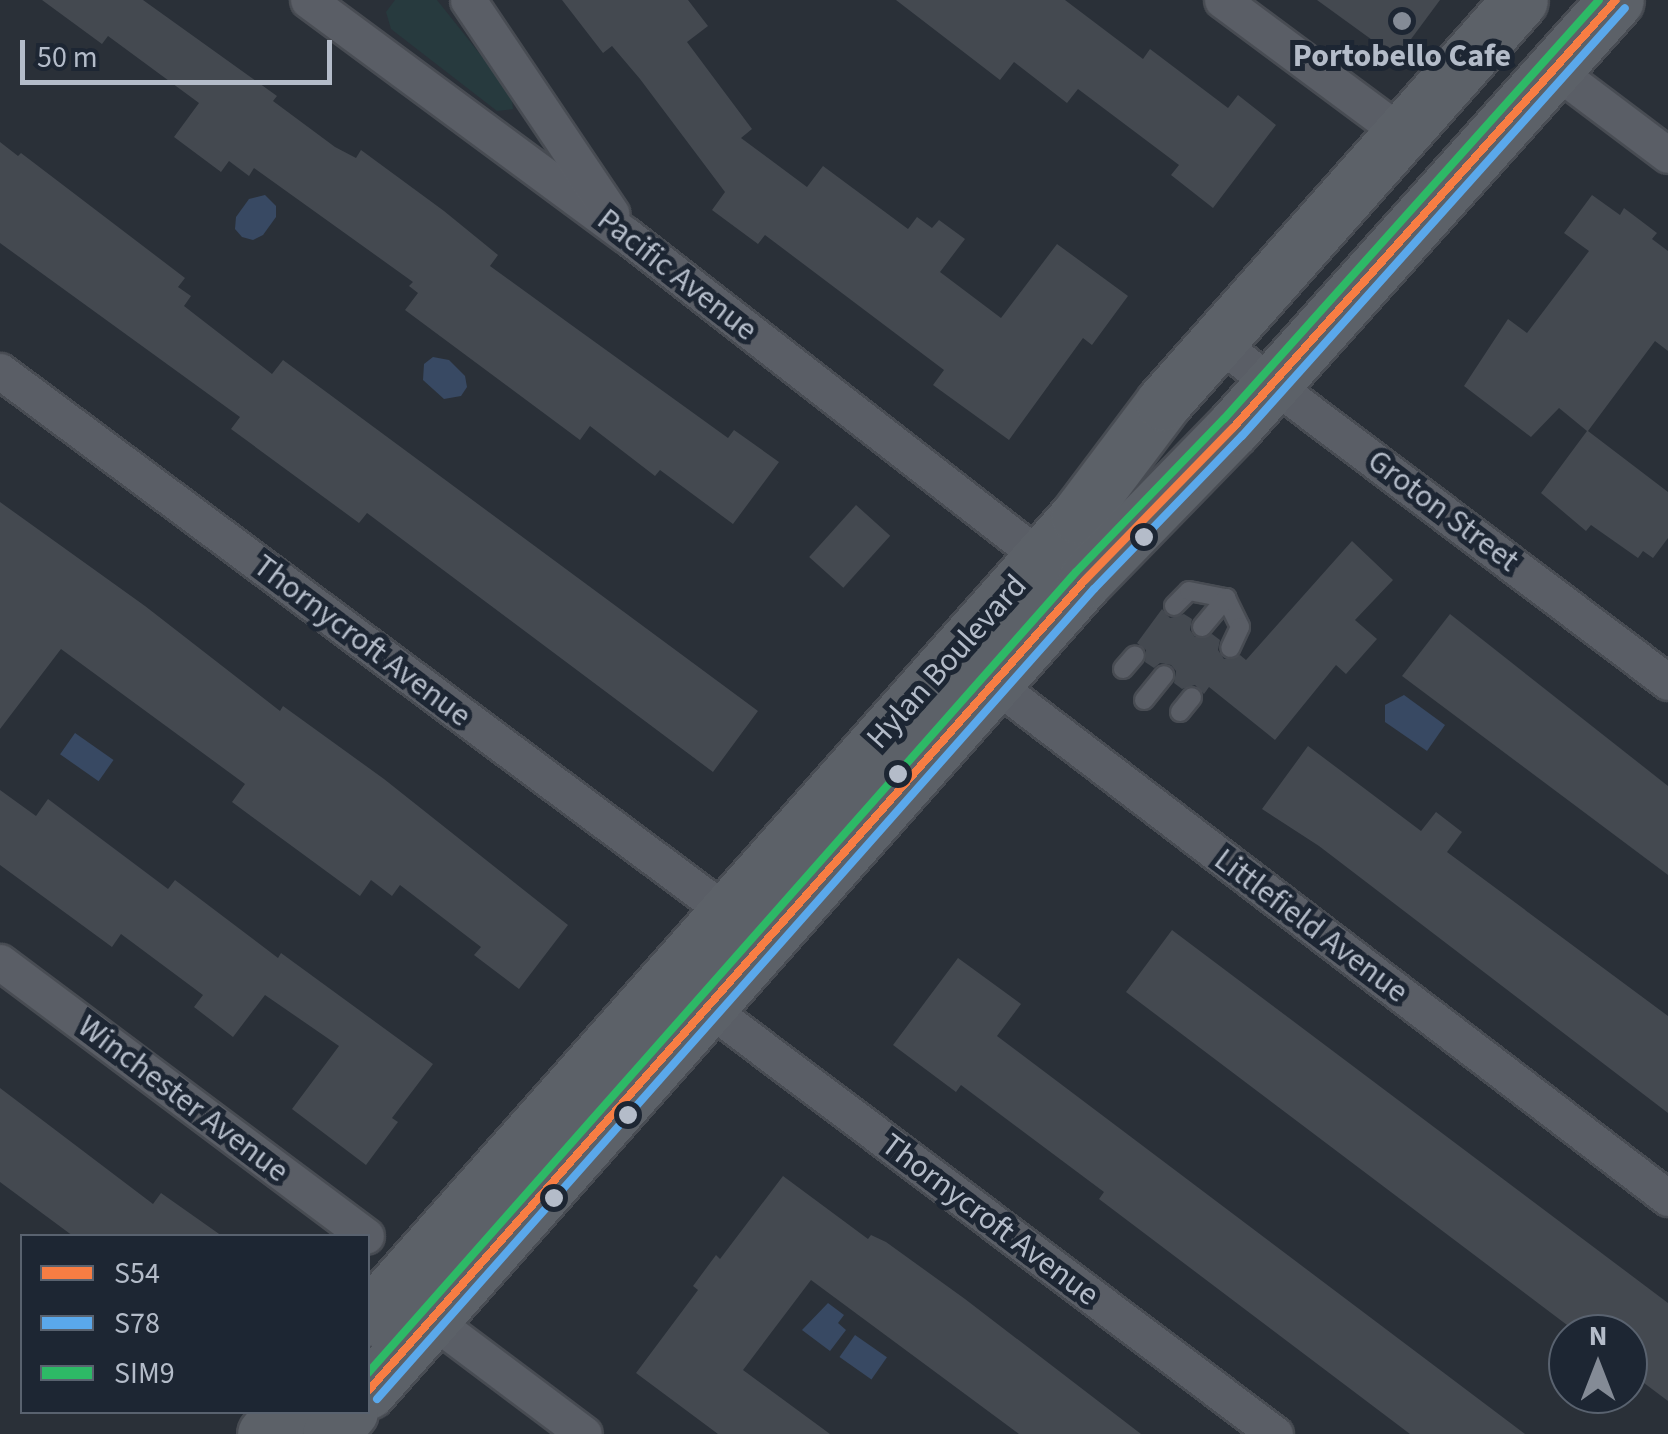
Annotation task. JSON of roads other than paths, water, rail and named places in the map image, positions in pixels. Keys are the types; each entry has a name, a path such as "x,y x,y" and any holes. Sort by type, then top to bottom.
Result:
{"main road":[{"name":"Hylan Boulevard","path":"370,1317 420,1294 706,1006 974,668 1040,558 1217,342 1520,0"},
{"name":"Hylan Boulevard","path":"370,1387 420,1294 725,911 1273,383 1616,0"},
{"path":"265,1434 283,1414"},
{"path":"330,1434 348,1414"}],"street":[{"name":"Pacific Avenue","path":"308,0 350,13 626,235 1040,558"},
{"path":"468,0 626,235"},
{"path":"1222,0 1401,133"},
{"path":"1555,70 1668,154"},
{"name":"Groton Street","path":"1217,342 1668,682"},
{"name":"Thornycroft Avenue","path":"0,371 725,911"},
{"name":"Littlefield Avenue","path":"974,668 1668,1198"},
{"name":"Winchester Avenue","path":"0,962 363,1234"},
{"name":"Thornycroft Avenue","path":"706,1006 1274,1434"},
{"name":"Winchester Avenue","path":"370,1240 420,1294 584,1434"}],"lane":[{"path":"1174,606 1189,591 1226,598"},
{"path":"1202,627 1226,598"},
{"path":"1226,598 1240,628 1230,648"},
{"path":"1144,700 1164,675"},
{"path":"1180,712 1192,697"}],"water":[{"path":"265,195 276,206 276,217 263,235 253,240 242,237 235,229 236,217 249,199"},
{"path":"433,357 449,360 465,376 467,387 461,396 444,399 423,380 424,364"},
{"path":"1404,695 1445,725 1427,751 1385,722 1385,705"},
{"path":"75,733 114,760 99,781 60,754"},
{"path":"828,1303 844,1315 838,1323 846,1330 830,1351 802,1330"},
{"path":"855,1335 887,1357 871,1379 840,1357"}],"place":[{"name":"Portobello Cafe","path":"1402,21"}]}
